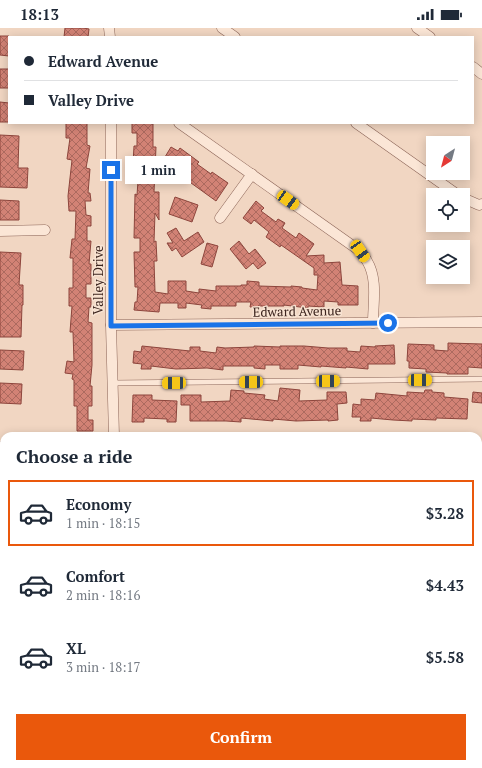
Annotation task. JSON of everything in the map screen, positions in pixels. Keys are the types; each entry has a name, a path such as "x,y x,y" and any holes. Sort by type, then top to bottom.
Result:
{"street":[{"path":"222,28 233,36"},
{"path":"417,28 429,33"},
{"path":"474,68 482,74"},
{"name":"Valley Drive","path":"111,124 111,326 114,432"},
{"path":"180,124 360,251 368,262 372,274 374,287 373,323"},
{"path":"357,124 448,188"},
{"path":"220,218 252,174"},
{"path":"470,201 481,204"},
{"path":"0,230 45,230"},
{"name":"Edward Avenue","path":"111,326 482,322"}],"lane":[{"path":"113,384 482,379"}],"building":[{"path":"65,28 89,29 88,36 64,36"},
{"path":"0,36 8,36 8,56 0,55"},
{"path":"0,69 8,69 8,88 0,88"},
{"path":"0,102 8,103 8,122 0,122"},
{"path":"66,124 87,124 87,145 90,146 86,168 90,169 88,193 90,193 91,201 85,201 86,215 91,216 91,226 87,226 87,241 91,241 89,264 91,264 91,284 86,284 86,298 91,298 88,322 92,323 92,365 90,386 92,386 92,406 88,406 88,420 93,420 93,431 77,431 77,406 74,406 73,374 65,373 67,361 74,362 73,332 70,332 72,306 69,306 69,288 73,288 73,258 70,258 72,239 75,239 76,211 69,211 68,196 72,160 67,159 70,138 66,138"},
{"path":"132,124 153,124 153,147 156,147 154,192 159,192 159,220 155,213 154,242 156,241 157,261 154,261 155,292 168,294 168,281 186,281 186,291 199,293 199,289 216,291 216,286 247,285 247,281 259,282 259,286 291,286 317,290 318,275 314,275 314,268 281,245 280,247 266,237 269,232 254,220 251,224 243,218 256,201 264,208 261,211 276,222 278,219 285,223 282,228 296,238 299,233 314,244 306,256 324,255 324,263 340,262 342,285 358,286 358,305 338,305 338,302 324,301 324,307 308,306 308,308 284,305 250,307 251,302 236,302 236,306 211,306 211,309 201,308 202,305 186,303 186,308 178,308 178,303 160,303 159,312 134,310 135,302 137,302 138,287 135,287 134,252 140,252 140,238 134,238 135,194 137,195 138,181 133,180 134,146 137,146 137,133 132,133"},
{"path":"0,135 19,136 18,168 28,168 27,188 0,187"},
{"path":"171,147 178,151 180,148 199,162 197,164 211,174 212,172 228,183 216,201 180,175 183,170 165,157"},
{"path":"175,197 198,205 192,222 169,214"},
{"path":"0,200 19,201 19,220 0,220"},
{"path":"176,228 184,241 198,232 204,242 182,257 176,248 172,251 167,243 173,243 167,233"},
{"path":"239,241 249,254 255,249 266,263 258,269 253,263 246,269 230,249"},
{"path":"207,243 218,246 212,267 201,264"},
{"path":"0,252 21,253 19,285 23,285 23,305 21,337 0,337"},
{"path":"448,343 482,344 482,368 468,367 468,374 447,374 426,372 426,369 409,368 409,361 407,361 408,344 434,345 434,350 448,351"},
{"path":"394,345 395,364 368,364 368,369 298,365 298,369 280,369 280,365 265,365 265,369 254,368 254,366 223,366 223,370 207,368 176,369 151,366 151,369 141,369 142,364 133,363 134,351 141,352 142,346 190,351 190,347 200,347 200,351 216,353 217,347 304,346 347,348 347,351 360,352 361,346 375,347"},
{"path":"0,350 24,351 23,370 0,369"},
{"path":"0,383 22,384 21,404 0,403"},
{"path":"280,388 300,390 299,401 327,400 327,392 346,392 347,403 337,404 338,420 328,421 273,419 273,421 241,418 241,422 190,421 190,405 181,405 181,395 201,395 201,402 230,401 231,390 265,395 264,399 278,401"},
{"path":"425,390 444,393 444,397 468,399 467,419 436,418 436,420 412,419 412,421 371,418 371,421 360,421 361,417 352,417 353,404 361,405 361,399 375,400 376,393 407,396 407,392 424,393"},
{"path":"473,392 482,393 482,403 472,402"},
{"path":"133,395 152,395 152,400 177,401 176,422 167,422 167,419 144,418 144,422 132,422"}],"route":[{"path":"111,170 111,326 388,323"}]}
